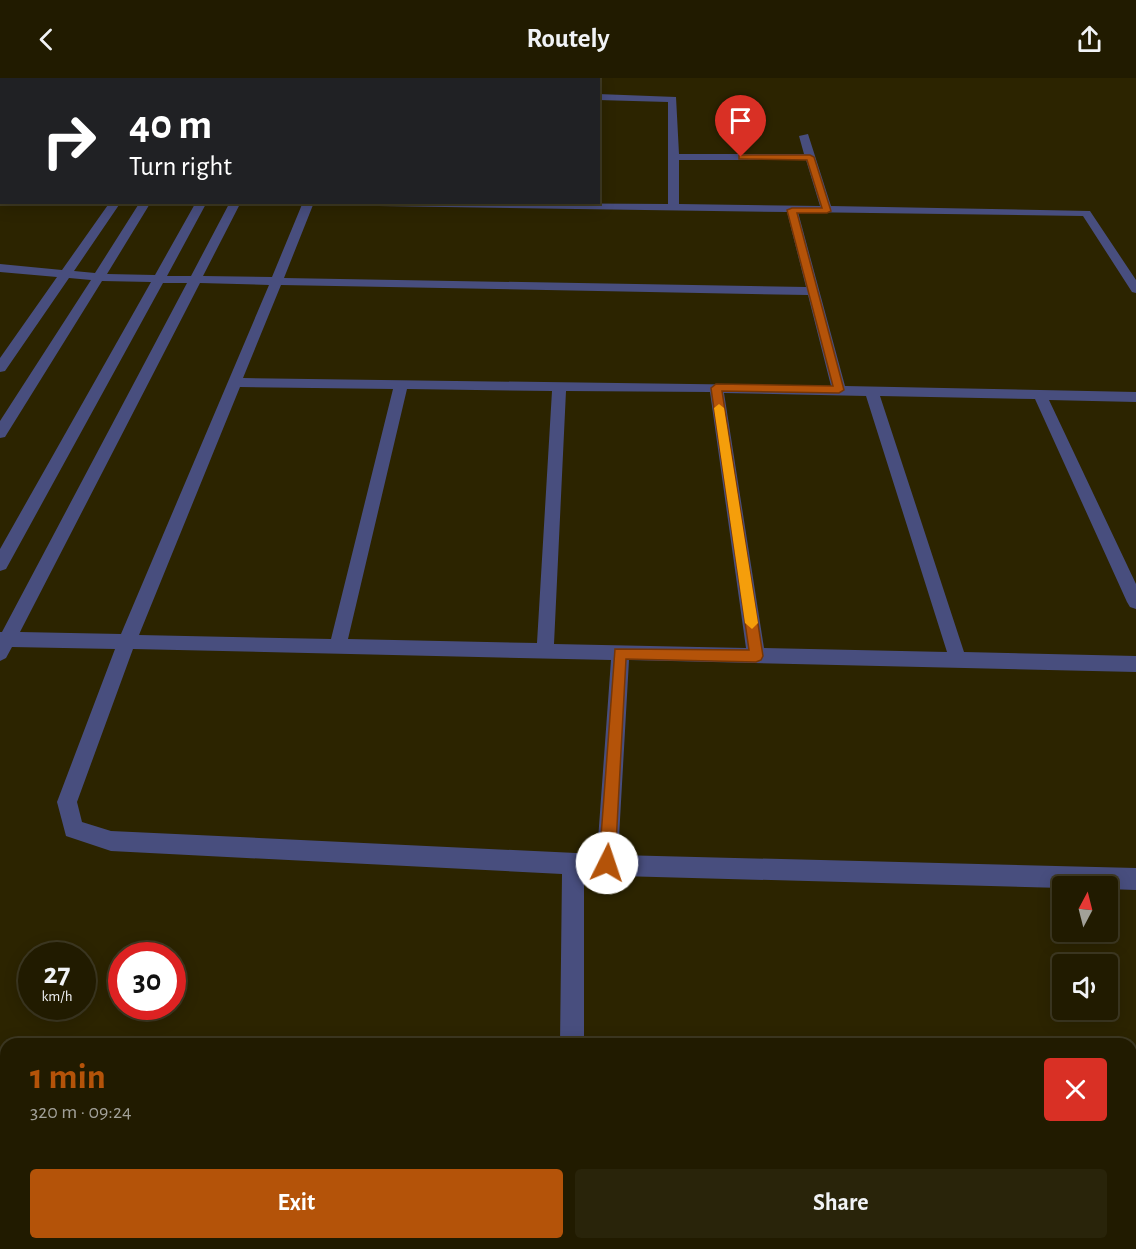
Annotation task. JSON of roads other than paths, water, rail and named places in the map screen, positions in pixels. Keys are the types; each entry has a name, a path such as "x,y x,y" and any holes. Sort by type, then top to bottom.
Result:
{"street":[{"path":"600,97 673,99 674,208"},
{"path":"804,136 827,211"},
{"path":"673,157 810,157"},
{"path":"0,368 115,204"},
{"path":"0,433 145,204"},
{"path":"0,564 201,204"},
{"path":"235,204 3,644 127,642 1136,664"},
{"path":"310,204 276,280 127,642 67,802 73,829 111,841 573,864 607,863 1136,879"},
{"path":"436,204 1086,213 1136,290"},
{"path":"792,210 839,390"},
{"path":"0,268 159,279 813,291"},
{"path":"235,381 1136,397"},
{"path":"338,646 401,383"},
{"path":"545,651 559,386"},
{"path":"716,388 756,656"},
{"path":"871,391 958,660"},
{"path":"1041,394 1136,602"},
{"path":"607,863 620,653"},
{"path":"572,1038 573,864"}]}
